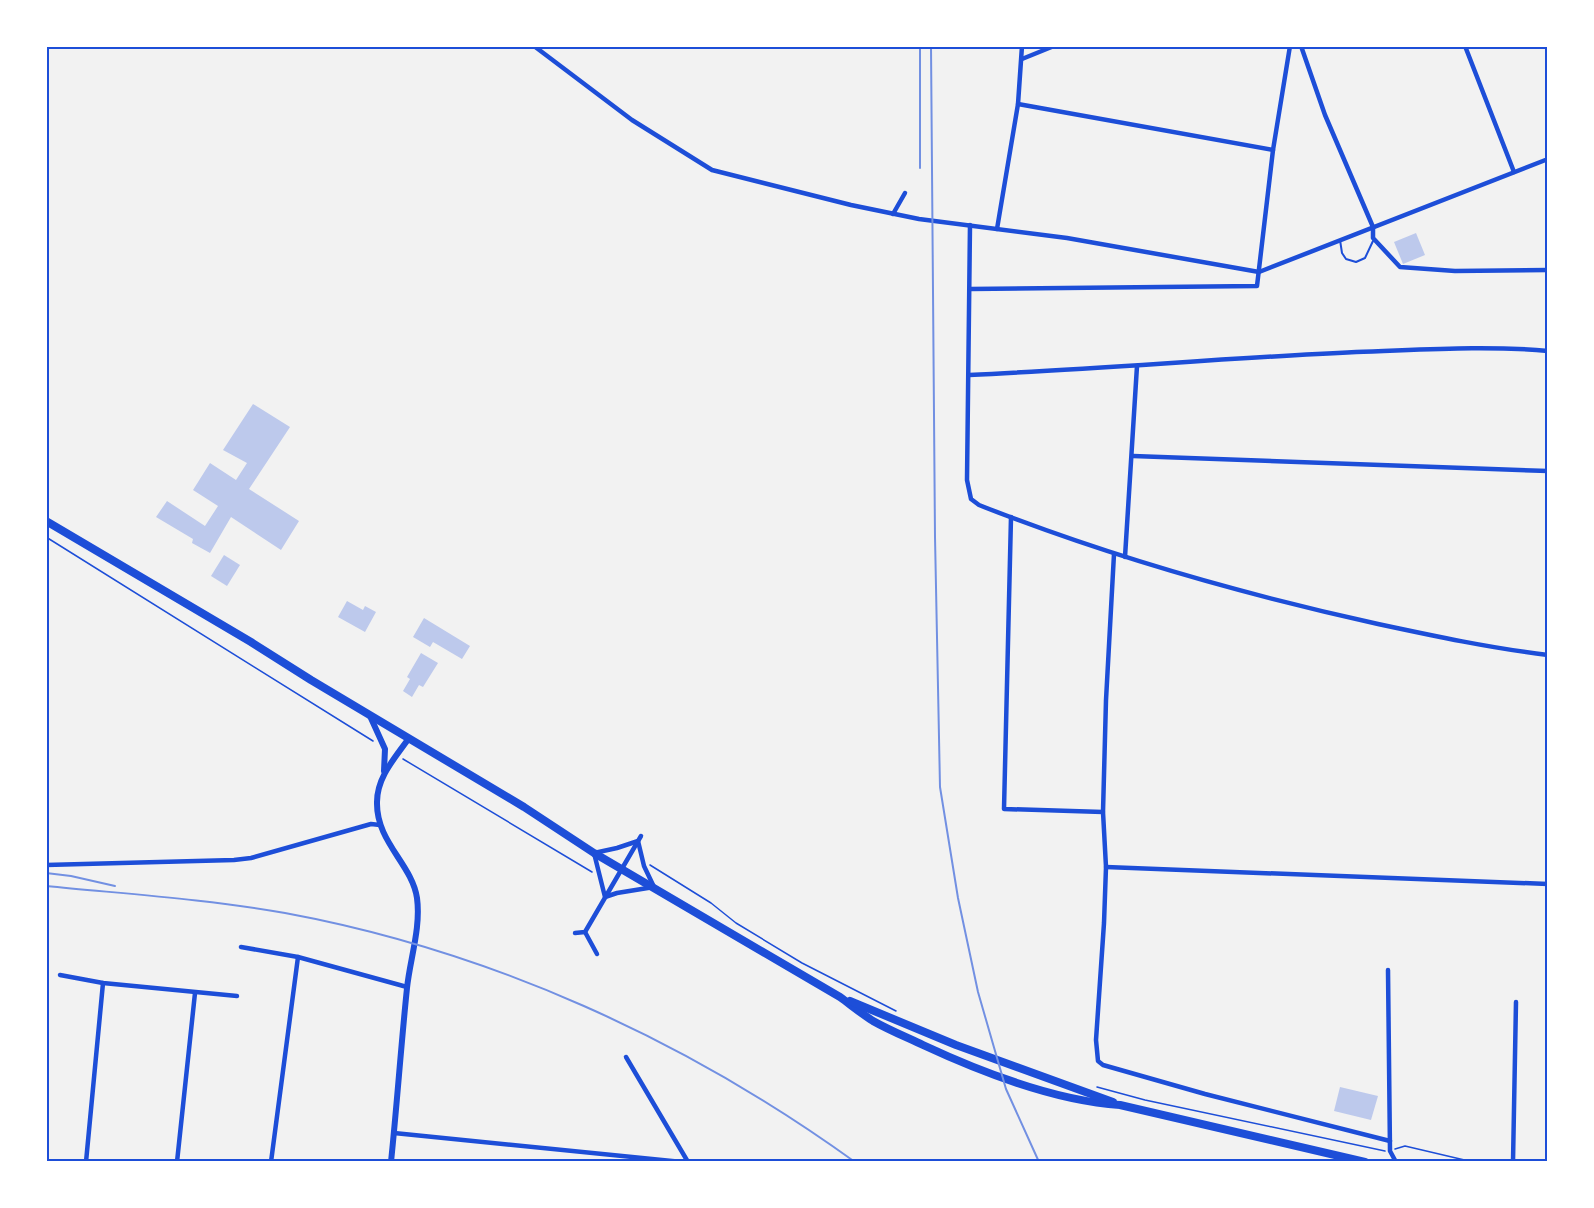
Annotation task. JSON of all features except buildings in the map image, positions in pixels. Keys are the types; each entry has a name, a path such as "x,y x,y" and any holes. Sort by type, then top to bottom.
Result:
{"main road":[{"path":"46,521 251,642 594,853 840,997 872,1020 961,1063 1095,1104 1120,1105"},
{"path":"840,997 956,1045 1120,1105 1365,1161"}],"street":[{"path":"534,46 632,120 712,170 851,205 926,220 1067,238 1259,272 1548,159"},
{"path":"997,229 1018,104 1022,46"},
{"path":"1022,59 1054,46"},
{"path":"970,289 1257,286 1273,150 1290,46"},
{"path":"1301,46 1325,115 1373,227 1373,238 1400,267 1455,271 1548,270"},
{"path":"1465,46 1514,172"},
{"path":"1018,104 1273,150"},
{"path":"893,213 905,193"},
{"path":"970,225 967,480 971,499 979,505 1114,554 1202,580 1348,617 1504,650 1548,656"},
{"path":"969,375 1402,350 1521,348 1548,351"},
{"path":"1125,557 1137,366"},
{"path":"1133,456 1548,471"},
{"path":"1011,517 1004,809 1103,812"},
{"path":"1114,554 1106,700 1103,812 1106,867 1096,1040 1098,1061 1103,1065 1205,1094 1390,1141"},
{"path":"370,716 385,748 386,759 377,799 380,825 411,881 417,896 418,914 407,987 392,1161"},
{"path":"383,775 409,738"},
{"path":"46,865 251,858 371,824 380,825"},
{"path":"605,897 594,853 617,848 639,838"},
{"path":"585,932 639,838"},
{"path":"605,897 654,887 644,866 639,838"},
{"path":"1106,867 1548,884"},
{"path":"574,933 585,932"},
{"path":"585,932 597,954"},
{"path":"241,947 298,957 407,987"},
{"path":"271,1161 298,957"},
{"path":"1388,970 1390,1151 1396,1161"},
{"path":"60,975 103,983 237,996"},
{"path":"86,1161 103,983"},
{"path":"177,1161 195,993"},
{"path":"1513,1161 1516,1002"},
{"path":"626,1057 688,1161"},
{"path":"394,1132 682,1161"}],"lane":[{"path":"1340,240 1342,253 1346,259 1356,262 1365,258 1373,238"}],"path":[{"path":"46,537 385,748"},
{"path":"1089,1085 1145,1100 1377,1151 1390,1151 1406,1146 1473,1161"}],"railway":[{"path":"920,46 920,168"},
{"path":"931,46 935,537 940,787 958,898 978,992 1006,1089 1039,1162"},
{"path":"46,873 115,886"},
{"path":"46,886 196,900 285,913 362,930 437,951 511,976 584,1006 724,1077 855,1162"}]}
